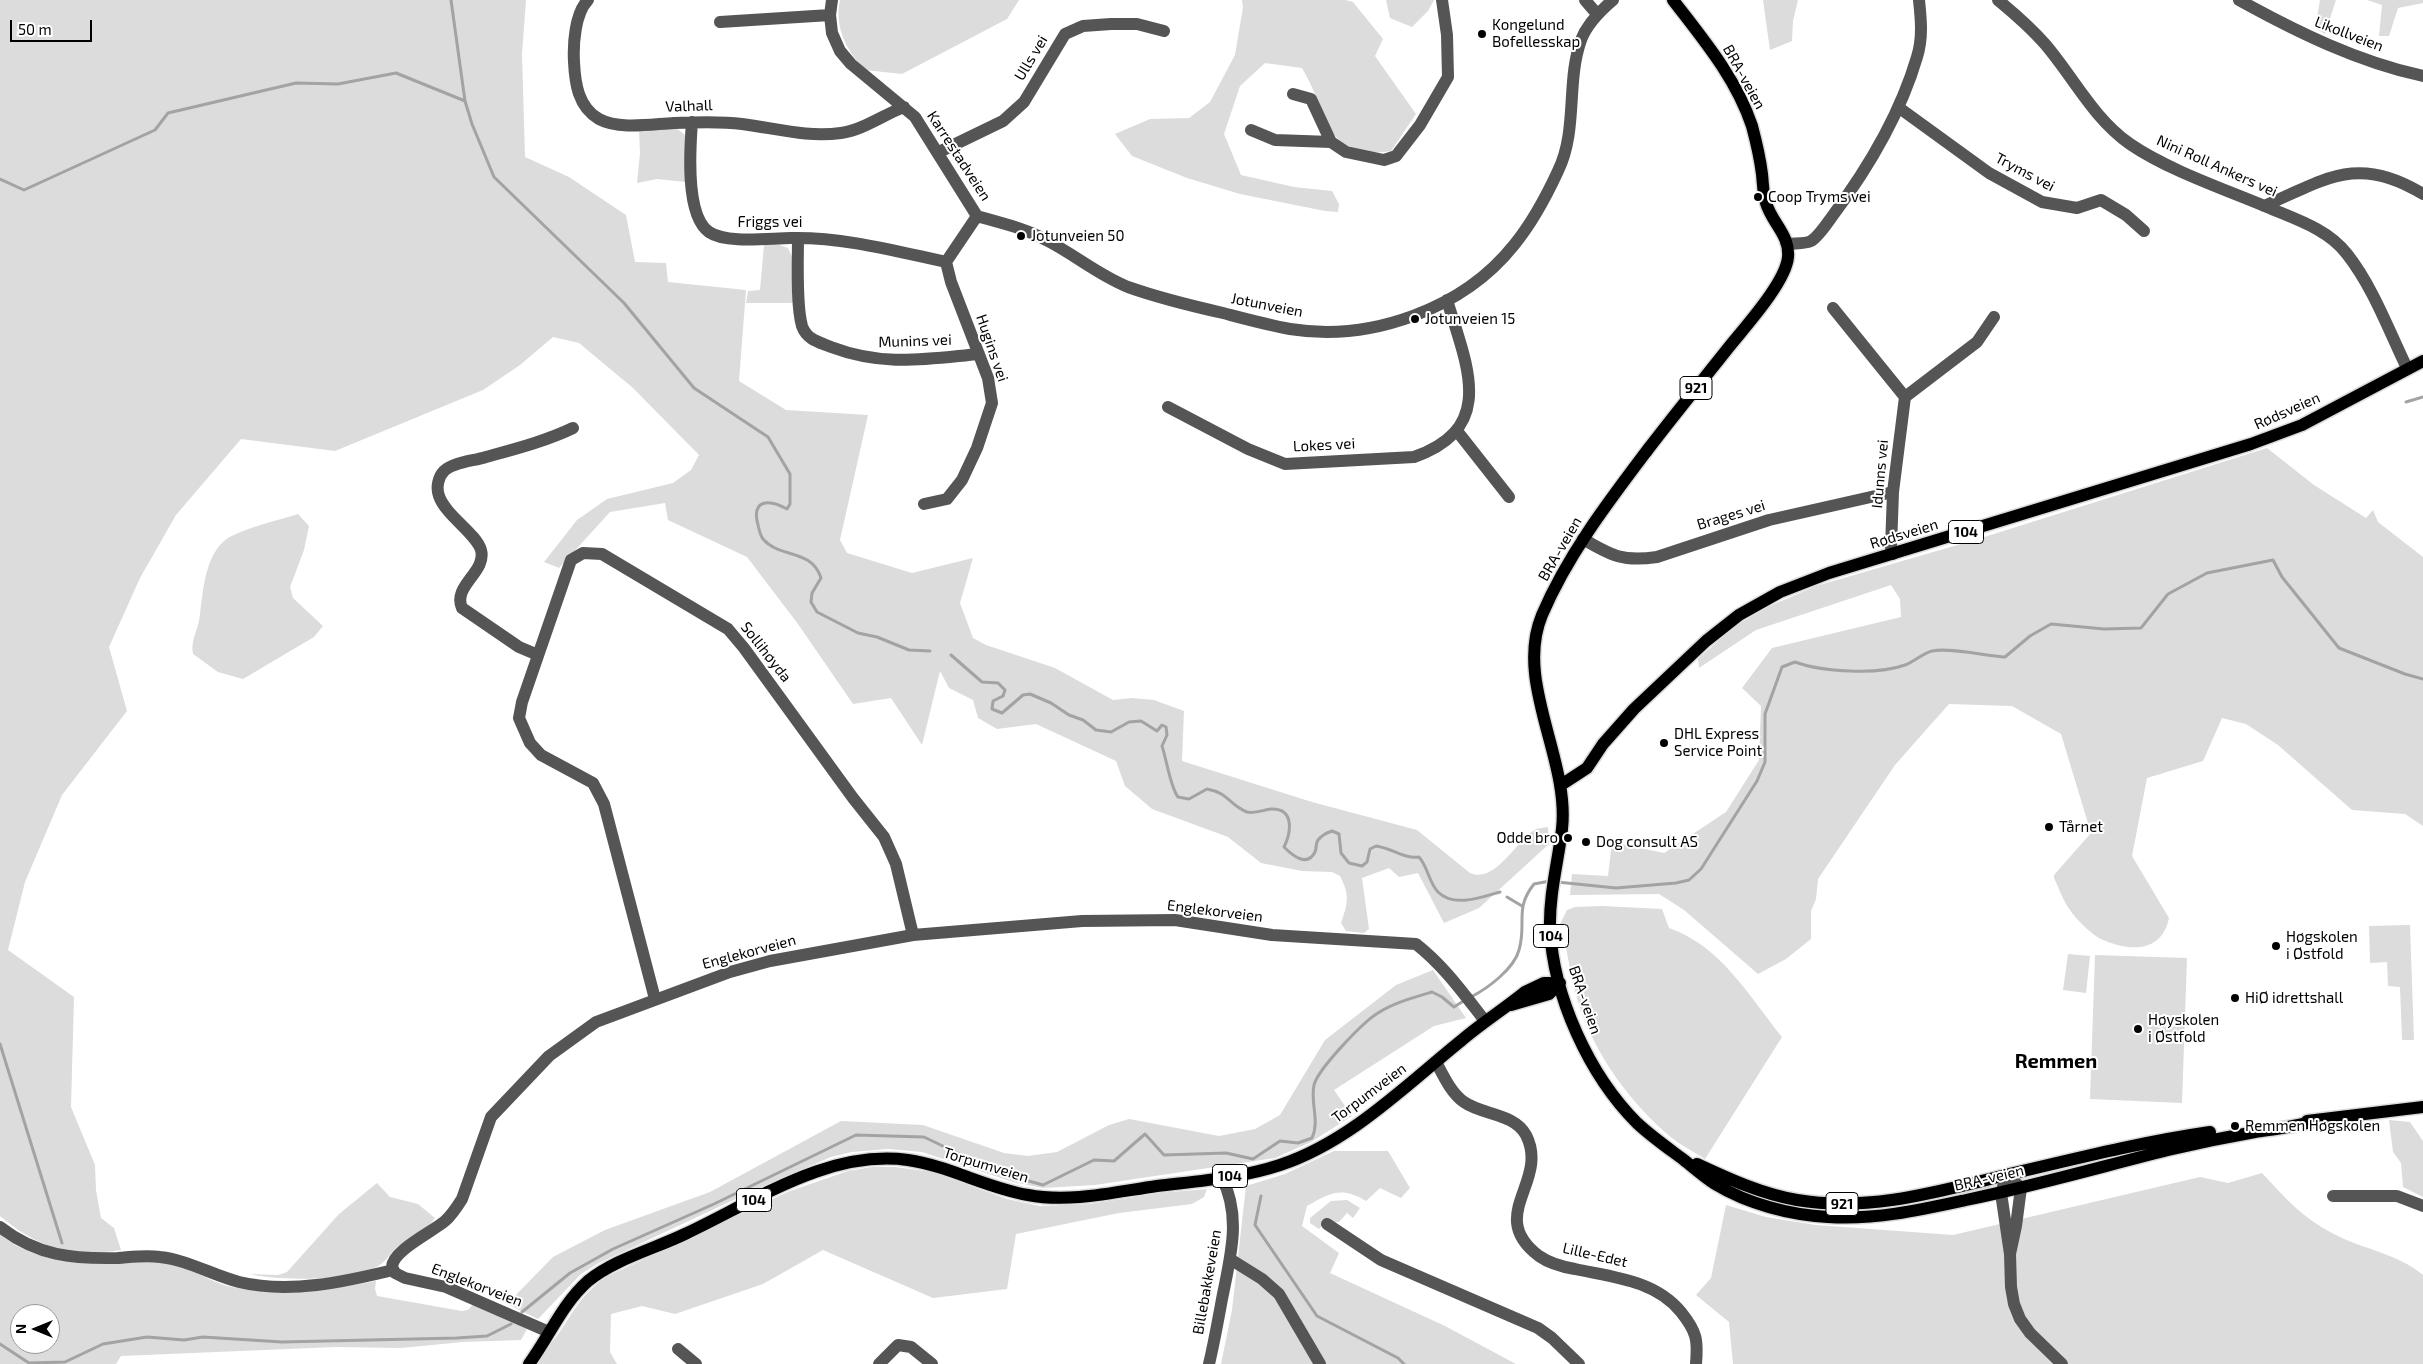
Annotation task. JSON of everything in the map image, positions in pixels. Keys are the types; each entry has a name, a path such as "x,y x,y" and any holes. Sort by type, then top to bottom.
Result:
{"main road":[{"name":"BRA-veien","path":"1673,0 1717,57 1736,89 1750,121 1755,138 1766,204 1788,244 1787,265 1783,276 1599,514 1562,574 1544,611 1534,648 1536,678 1561,784 1563,822 1554,882 1550,930 1560,983 1580,1041 1602,1080 1640,1125 1720,1187 1769,1207 1802,1215 1839,1218 1884,1216 2001,1193 2201,1142 2314,1121"},
{"name":"Rødsveien","path":"1561,784 1587,768 1603,744 1634,709 1706,641 1739,615 1788,589 1829,573 2251,444 2302,424 2423,361"},
{"name":"Torpumveien","path":"528,1364 566,1306 584,1285 621,1262 688,1233 767,1193 844,1164 876,1159 908,1160 1006,1190 1038,1197 1056,1198 1088,1196 1222,1178 1278,1166 1318,1150 1374,1110 1525,992 1544,983 1560,983"},
{"name":"BRA-veien","path":"1681,1158 1739,1182 1775,1195 1796,1200 1838,1204 1872,1203 1902,1200 2153,1141 2253,1126 2423,1108"}],"street":[{"name":"Valhall","path":"588,0 579,18 574,58 578,94 598,119 615,124 692,122 743,124 805,134 824,135 860,128 904,107"},
{"name":"Karrestadveien","path":"832,0 830,15 832,33 840,51 851,64 904,107 920,123 977,216"},
{"path":"1293,94 1311,99 1331,142 1346,152 1384,160 1396,156 1420,125 1448,77 1447,35 1442,0"},
{"path":"1585,0 1597,14"},
{"name":"Jotunveien","path":"977,216 1033,233 1091,268 1128,287 1198,307 1291,329 1328,331 1369,329 1408,318 1447,300 1481,277 1514,245 1539,208 1560,169 1566,146 1575,71 1581,40 1597,14 1612,0"},
{"path":"1788,244 1811,241 1824,227 1851,191 1898,108 1917,57 1922,31 1919,0"},
{"name":"Nini Roll Ankers vei","path":"1998,0 2044,44 2086,100 2111,129 2131,145 2168,164 2326,234 2347,254 2376,304 2407,368"},
{"name":"Likollveien","path":"2239,0 2286,25 2344,52 2423,76"},
{"path":"720,22 830,15"},
{"name":"Ulls vei","path":"939,152 1003,121 1024,102 1065,34 1083,26 1111,24 1137,24 1164,31"},
{"name":"Tryms vei","path":"1898,108 1988,173 2042,202 2077,208 2101,200 2126,215 2144,231"},
{"name":"Friggs vei","path":"692,122 693,202 699,222 709,232 724,238 841,240 946,262"},
{"path":"1252,130 1275,140 1331,142"},
{"path":"2264,206 2320,180 2343,173 2380,174 2408,185 2423,194"},
{"path":"946,262 977,216"},
{"name":"Munins vei","path":"798,238 797,274 802,325 810,339 840,351 876,360 908,361 979,354"},
{"name":"Hugins vei","path":"924,504 947,499 962,480 985,428 992,403 988,378 950,282 946,262"},
{"name":"Lokes vei","path":"1168,407 1248,449 1285,464 1414,457 1430,452 1457,431 1466,415 1471,396 1460,342 1447,300"},
{"path":"1833,308 1905,397 1977,342 1994,317"},
{"name":"Idunns vei","path":"1893,554 1891,547 1893,492 1905,397"},
{"path":"538,655 519,647 462,608 461,595 479,565 482,552 477,543 448,511 440,498 438,481 444,471 454,465 524,446 573,428"},
{"path":"1457,431 1509,497"},
{"name":"Brages vei","path":"1584,539 1612,556 1637,560 1656,557 1769,520 1893,492"},
{"name":"Sollihøyda","path":"655,998 604,804 593,783 541,755 530,743 519,718 522,702 571,560 583,554 602,554 728,629 760,668 853,798 884,837 896,864 912,935"},
{"name":"Englekorveien","path":"549,1332 446,1287 405,1278 393,1270 392,1263 395,1256 444,1222 455,1210 462,1199 491,1117 549,1056 596,1022 655,998 730,972 770,961 912,935 1082,921 1175,920 1272,934 1354,941 1385,940 1416,944 1435,959 1485,1022"},
{"name":"Lille-Edet","path":"1436,1062 1442,1074 1464,1102 1515,1123 1526,1135 1532,1157 1531,1168 1516,1215 1518,1231 1527,1245 1541,1258 1562,1266 1629,1280 1655,1291 1675,1305 1690,1322 1698,1342 1696,1364"},
{"path":"2010,1254 2021,1188 2008,1175 2001,1193 2010,1254 2011,1287 2014,1304 2020,1320 2030,1333 2062,1364"},
{"name":"Billebakkeveien","path":"1209,1364 1233,1238 1232,1209 1229,1192 1222,1178"},
{"path":"2333,1196 2398,1196 2423,1206"},
{"path":"1327,1224 1381,1260 1538,1328 1552,1338 1579,1364"},
{"path":"0,1227 30,1246 61,1256 79,1259 154,1256 174,1258 226,1278 255,1284 285,1286 336,1282 393,1270"},
{"path":"1230,1259 1262,1279 1279,1294 1320,1364"},
{"path":"879,1364 898,1345 910,1347 932,1364"},
{"path":"678,1349 696,1364"}],"shaded area":[{"path":"0,0 526,0 522,54 525,157 569,177 626,215 635,262 666,263 668,282 746,290 739,381 786,410 868,415 840,540 847,553 912,573 973,558 960,603 973,638 986,645 1055,668 1113,700 1132,698 1154,700 1184,711 1182,761 1312,802 1417,830 1470,873 1479,875 1497,867 1528,834 1536,829 1548,827 1549,844 1479,908 1444,923 1418,873 1399,877 1389,868 1362,878 1369,929 1364,933 1346,931 1341,923 1347,894 1340,876 1332,872 1302,871 1261,863 1228,837 1152,809 1125,786 1116,761 1036,724 997,729 978,718 973,700 949,688 940,671 922,745 891,698 853,704 798,624 747,557 668,520 665,503 610,512 559,568 544,562 577,520 607,499 673,483 691,470 699,455 633,388 579,343 553,337 520,365 483,390 335,451 241,439 176,515 140,578 109,647 127,711 62,795 25,882 8,950 74,997 71,1107 95,1165 96,1190 101,1218 114,1228 121,1250 86,1253 71,1251 56,1248 28,1236 0,1216"},
{"path":"840,0 1019,0 1007,19 902,74 865,70 859,63 848,47 841,29 839,20"},
{"path":"1242,0 1345,0 1353,2 1383,39 1375,56 1416,114 1391,151 1367,152 1343,143 1332,131 1302,68 1265,63 1240,86 1224,134 1241,175 1294,187 1332,191 1339,204 1338,212 1240,194 1187,178 1132,156 1115,134 1150,119 1189,118 1210,102 1235,55 1243,7"},
{"path":"1386,0 1434,0 1428,11 1412,27 1390,18"},
{"path":"1763,0 1798,0 1793,21 1792,41 1770,50"},
{"path":"2320,0 2336,0 2325,34 2315,28"},
{"path":"2367,0 2423,0 2423,3 2398,8 2389,36 2379,36 2382,5"},
{"path":"675,127 685,135 686,182 657,179 637,183 640,153 639,129"},
{"path":"764,245 780,245 788,248 792,257 794,301 791,303 746,303 748,291 760,290"},
{"path":"2267,448 2314,485 2366,518 2373,510 2378,522 2423,557 2423,826 2405,814 2352,810 2278,745 2246,724 2222,718 2203,761 2147,778 2132,856 2169,918 2159,938 2152,943 2133,947 2122,946 2101,939 2076,918 2063,899 2054,878 2054,875 2091,833 2061,734 2012,706 1949,704 1895,765 1818,879 1816,899 1811,911 1811,939 1786,959 1758,974 1684,910 1659,894 1570,895 1572,874 1608,876 1612,842 1664,853 1726,812 1759,760 1761,706 1742,688 1772,648 1901,617 1900,599 1891,585 1756,630 1699,668 1698,659 1735,626 1770,606 1816,586 1978,539"},
{"path":"298,514 309,526 304,550 290,587 293,598 323,626 314,637 243,679 218,672 193,654 192,649 206,576 212,557 223,542 237,533"},
{"path":"1602,906 1662,909 1669,928 1687,936 1719,960 1733,974 1782,1037 1705,1159 1671,1138 1637,1104 1610,1069 1599,1051 1581,1012 1560,924 1567,910 1575,907"},
{"path":"2410,925 2414,1040 2402,1040 2400,987 2388,986 2387,962 2370,963 2369,926"},
{"path":"2068,954 2090,956 2086,993 2063,990"},
{"name":"Høyskolen i Østfold","path":"2095,955 2187,958 2182,1103 2090,1099"},
{"path":"1433,970 1466,1018 1434,1026 1334,1090 1352,1116 1311,1142 1275,1158 1095,1185 1043,1188 1013,1182 922,1152 888,1149 852,1152 831,1157 772,1182 599,1263 581,1274 538,1319 507,1304 553,1257 605,1230 710,1192 841,1121 923,1125 1004,1153 1028,1156 1057,1152 1109,1125 1129,1119 1219,1136 1255,1129 1280,1115 1325,1040 1396,985"},
{"path":"2389,1120 2410,1122 2423,1141 2423,1197 2403,1187 2401,1163 2393,1152"},
{"path":"1334,1151 1388,1151 1410,1188 1401,1198 1380,1188 1366,1201 1357,1196 1336,1193 1307,1206 1302,1226 1339,1253 1330,1273 1445,1326 1516,1364 1221,1364 1232,1310 1246,1186 1285,1174"},
{"path":"872,1167 895,1167 932,1172 1007,1199 1040,1206 1090,1204 1160,1193 1207,1189 1204,1197 1192,1204 1119,1213 1016,1234 1007,1289 933,1298 823,1250 763,1284 675,1314 642,1306 611,1314 610,1352 617,1364 534,1364 554,1340 582,1299 606,1277 790,1191 848,1171"},
{"path":"2262,1173 2294,1206 2312,1221 2343,1238 2402,1261 2423,1275 2423,1364 1733,1364 1729,1322 1696,1295 1711,1278 1726,1205 1766,1217 1816,1225 1953,1235 2200,1177 2228,1183"},
{"path":"377,1183 390,1197 418,1204 435,1218 421,1232 396,1248 381,1264 370,1270 337,1277 297,1279 250,1274 278,1275 287,1272 339,1214"},
{"path":"1347,1200 1360,1208 1353,1218 1347,1213 1339,1222 1333,1223 1327,1219 1319,1229 1310,1223 1310,1218 1331,1201"},
{"path":"0,1234 19,1247 38,1255 59,1260 168,1263 185,1267 224,1285 250,1290 304,1290 341,1287 376,1281 375,1289 377,1296 462,1311 468,1310 474,1303 527,1329 521,1340 463,1342 401,1348 336,1347 121,1356 116,1364 0,1364"}],"waterway":[{"path":"451,0 465,101 472,124 494,177 624,303 694,388 768,437 790,474 790,504 787,509 768,503 763,503 759,506 756,516 760,532 763,539 770,545 803,558 816,569 821,578 812,593 811,602 817,612 858,633 877,637 909,650 930,651"},
{"path":"0,179 24,190 155,130 168,113 296,83 338,84 396,73 465,101"},
{"path":"2406,402 2423,397"},
{"path":"1557,882 1616,888 1676,883 1689,880 1701,869 1757,781 1765,762 1765,714 1782,667 1795,662 1835,670 1880,670 1905,665 1929,652 1939,650 2005,657 2030,636 2051,624 2104,629 2141,628 2168,594 2207,573 2273,560 2282,577 2339,648 2405,674 2423,679"},
{"path":"951,655 982,682 998,683 1005,690 1003,696 993,701 992,709 1002,713 1023,695 1030,694 1051,703 1069,715 1083,720 1096,730 1111,732 1129,722 1141,721 1157,731 1162,725 1166,727 1167,735 1162,746 1171,780 1178,797 1189,799 1207,789 1220,793 1247,812 1279,810 1288,817 1289,822 1288,835 1284,847 1304,860 1312,857 1316,851 1318,840 1324,834 1332,831 1339,834 1341,853 1349,863 1362,866 1367,862 1370,849 1376,846 1403,855 1419,857 1435,888 1445,897 1468,900 1500,892"},
{"path":"1471,997 1485,989 1512,964 1519,950 1521,940 1524,901 1534,884 1550,881"},
{"path":"1507,897 1522,906"},
{"path":"522,1312 570,1273 613,1249 714,1204 856,1135 924,1137 997,1172 1043,1185 1094,1160 1114,1161 1145,1134 1164,1155 1226,1153 1253,1159 1280,1141 1298,1143 1312,1138 1315,1125 1313,1091 1317,1078 1342,1046 1371,1018 1397,1003 1432,992 1442,997 1454,1007 1465,1000"},
{"path":"0,1044 62,1243"},
{"path":"1261,1196 1255,1225 1317,1316 1398,1358 1404,1364"},
{"path":"0,1344 29,1363 65,1362 103,1344 147,1337 184,1340 203,1337 282,1342 457,1338 487,1336 511,1324"}],"place":[{"name":"Kongelund Bofellesskap","path":"1482,34"},
{"name":"Coop Tryms vei","path":"1758,197"},
{"name":"Jotunveien 50","path":"1021,236"},
{"name":"Jotunveien 15","path":"1415,319"},
{"name":"DHL Express Service Point","path":"1664,743"},
{"name":"Tårnet","path":"2049,827"},
{"name":"Odde bro","path":"1568,838"},
{"name":"Dog consult AS","path":"1586,842"},
{"name":"Høgskolen i Østfold","path":"2276,946"},
{"name":"HiØ idrettshall","path":"2235,998"},
{"name":"Høyskolen i Østfold","path":"2138,1029"},
{"name":"Remmen Høgskolen","path":"2235,1126"}],"district":[{"name":"Remmen","path":"2056,1061"}]}
